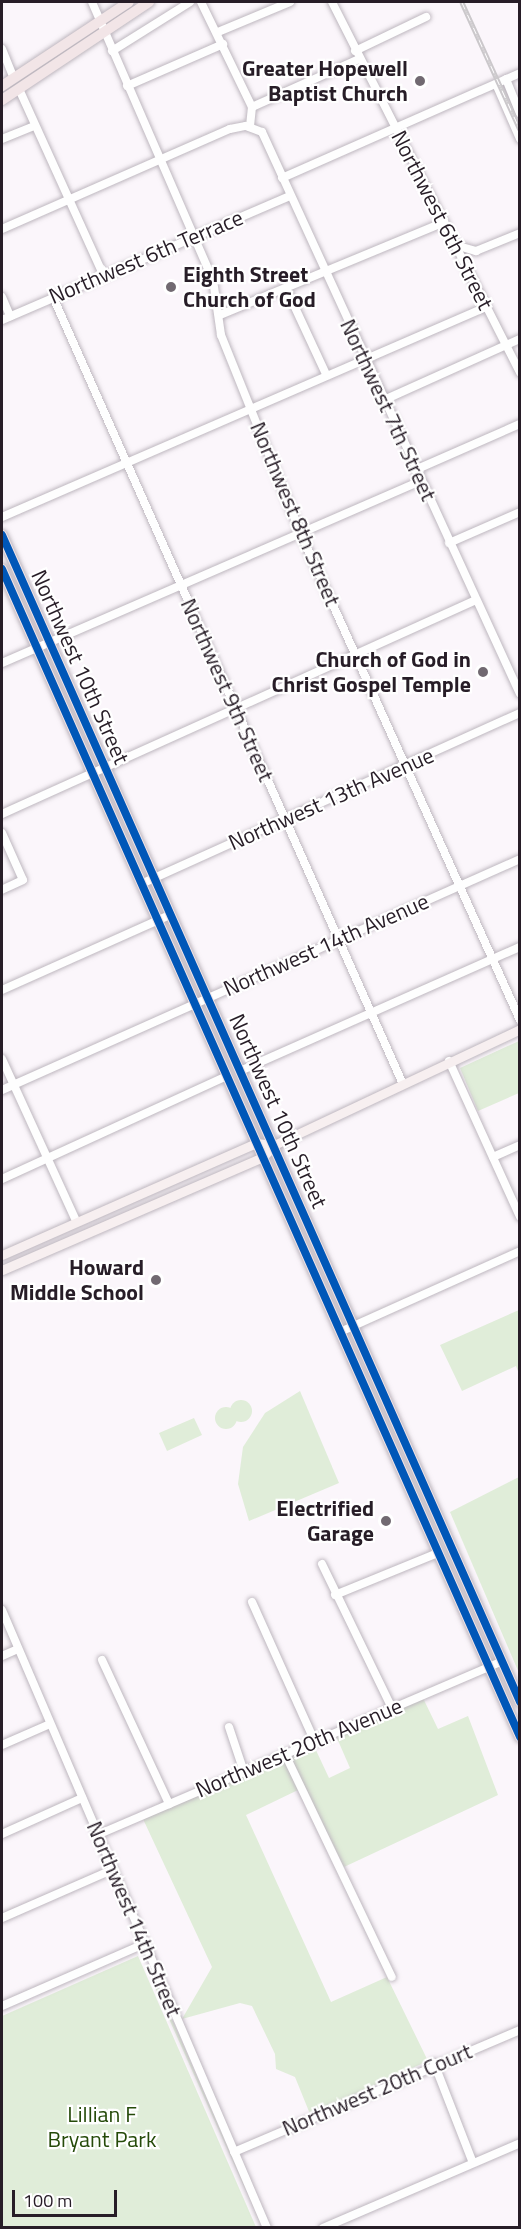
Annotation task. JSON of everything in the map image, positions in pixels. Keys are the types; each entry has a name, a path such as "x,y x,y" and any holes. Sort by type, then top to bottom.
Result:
{"highway":[{"path":"2,86 129,2"},
{"path":"2,100 105,34 149,2"},
{"name":"Northwest 10th Street","path":"2,535 519,1702"},
{"name":"Northwest 10th Street","path":"2,569 519,1737"},
{"path":"423,1518 436,1512"}],"main road":[{"path":"2,1270 262,1157 274,1146 402,1082 519,1029"},
{"path":"2,1255 256,1143 274,1146"}],"street":[{"name":"Northwest 8th Street","path":"92,2 193,236 220,315 221,335 301,534 403,767 494,958 519,1020"},
{"path":"112,51 190,2"},
{"path":"2,229 230,129 253,127 252,107 218,32 201,2"},
{"path":"218,32 290,2"},
{"name":"Northwest 6th Street","path":"332,2 519,373"},
{"path":"252,107 357,55 426,17"},
{"path":"127,86 223,44"},
{"path":"2,49 14,78"},
{"path":"282,178 519,73"},
{"path":"507,79 519,113"},
{"path":"496,84 519,139"},
{"path":"19,89 103,274"},
{"path":"2,139 34,126"},
{"name":"Northwest 7th Street","path":"253,127 262,132 323,271 519,694"},
{"name":"Northwest 6th Terrace","path":"2,320 103,274 290,196"},
{"path":"220,315 444,222"},
{"path":"455,245 476,251 519,233"},
{"path":"286,288 326,374"},
{"path":"2,297 10,316"},
{"name":"Northwest 9th Street","path":"53,297 402,1082"},
{"path":"2,517 126,465 364,357 486,307"},
{"path":"384,400 519,339"},
{"path":"415,470 519,424"},
{"path":"2,663 420,481"},
{"path":"449,543 519,512"},
{"path":"2,814 93,775 235,709 356,658 476,600"},
{"name":"Northwest 13th Avenue","path":"141,884 519,713"},
{"path":"2,833 23,880 2,890"},
{"name":"Northwest 14th Avenue","path":"2,1090 519,859"},
{"path":"2,990 170,915"},
{"path":"240,1071 519,947"},
{"path":"2,1059 76,1221"},
{"path":"449,1061 519,1217"},
{"path":"2,1179 227,1077"},
{"path":"493,1157 519,1145"},
{"path":"340,1332 519,1251"},
{"path":"335,1595 438,1553"},
{"path":"322,1564 335,1595 392,1708"},
{"path":"252,1602 315,1742"},
{"name":"Northwest 14th Street","path":"2,1610 267,2228"},
{"path":"2,1656 18,1649"},
{"path":"102,1660 169,1804"},
{"name":"Northwest 20th Avenue","path":"97,1835 502,1661"},
{"path":"2,1745 50,1724"},
{"path":"229,1727 244,1772"},
{"path":"285,1754 392,1977"},
{"path":"2,1834 82,1798"},
{"path":"2,1918 112,1870"},
{"path":"2,2006 144,1944"},
{"name":"Northwest 20th Court","path":"234,2152 434,2063 519,2030"},
{"path":"434,2063 473,2163"},
{"path":"323,2228 519,2143"}],"green space":[{"path":"519,1041 519,1093 478,1111 460,1068"},
{"path":"519,1310 519,1374 516,1366 462,1391 440,1345"},
{"path":"300,1391 339,1483 249,1521 238,1484 243,1447 265,1413"},
{"path":"241,1400 249,1403 252,1411 249,1419 241,1422 233,1419 230,1411 233,1403"},
{"path":"226,1407 234,1410 237,1418 234,1426 226,1429 218,1426 215,1418 218,1410"},
{"path":"194,1418 202,1435 167,1451 159,1433"},
{"path":"519,1477 519,1673 450,1512"},
{"path":"423,1698 438,1729 468,1716 498,1795 344,1867 290,1756 314,1746 329,1778 350,1768 336,1736"},
{"path":"283,1759 298,1790 246,1815 331,2002 387,1977 428,2061 310,2114 295,2077 276,2069 275,2054 252,2006 240,2003 182,2019 212,1967 143,1819"},
{"name":"Lillian F Bryant Park","path":"138,1956 256,2227 2,2227 2,2016"},
{"path":"156,1982 262,2227 153,1983"}],"railway":[{"path":"462,2 520,129"}],"cycle path":[{"path":"2,535 520,1702"},
{"path":"2,569 520,1737"}],"place":[{"name":"Greater Hopewell Baptist Church","path":"420,81"},
{"name":"Eighth Street Church of God","path":"171,287"},
{"name":"Church of God in Christ Gospel Temple","path":"483,672"},
{"name":"Howard Middle School","path":"156,1280"},
{"name":"Electrified Garage","path":"386,1521"}]}
